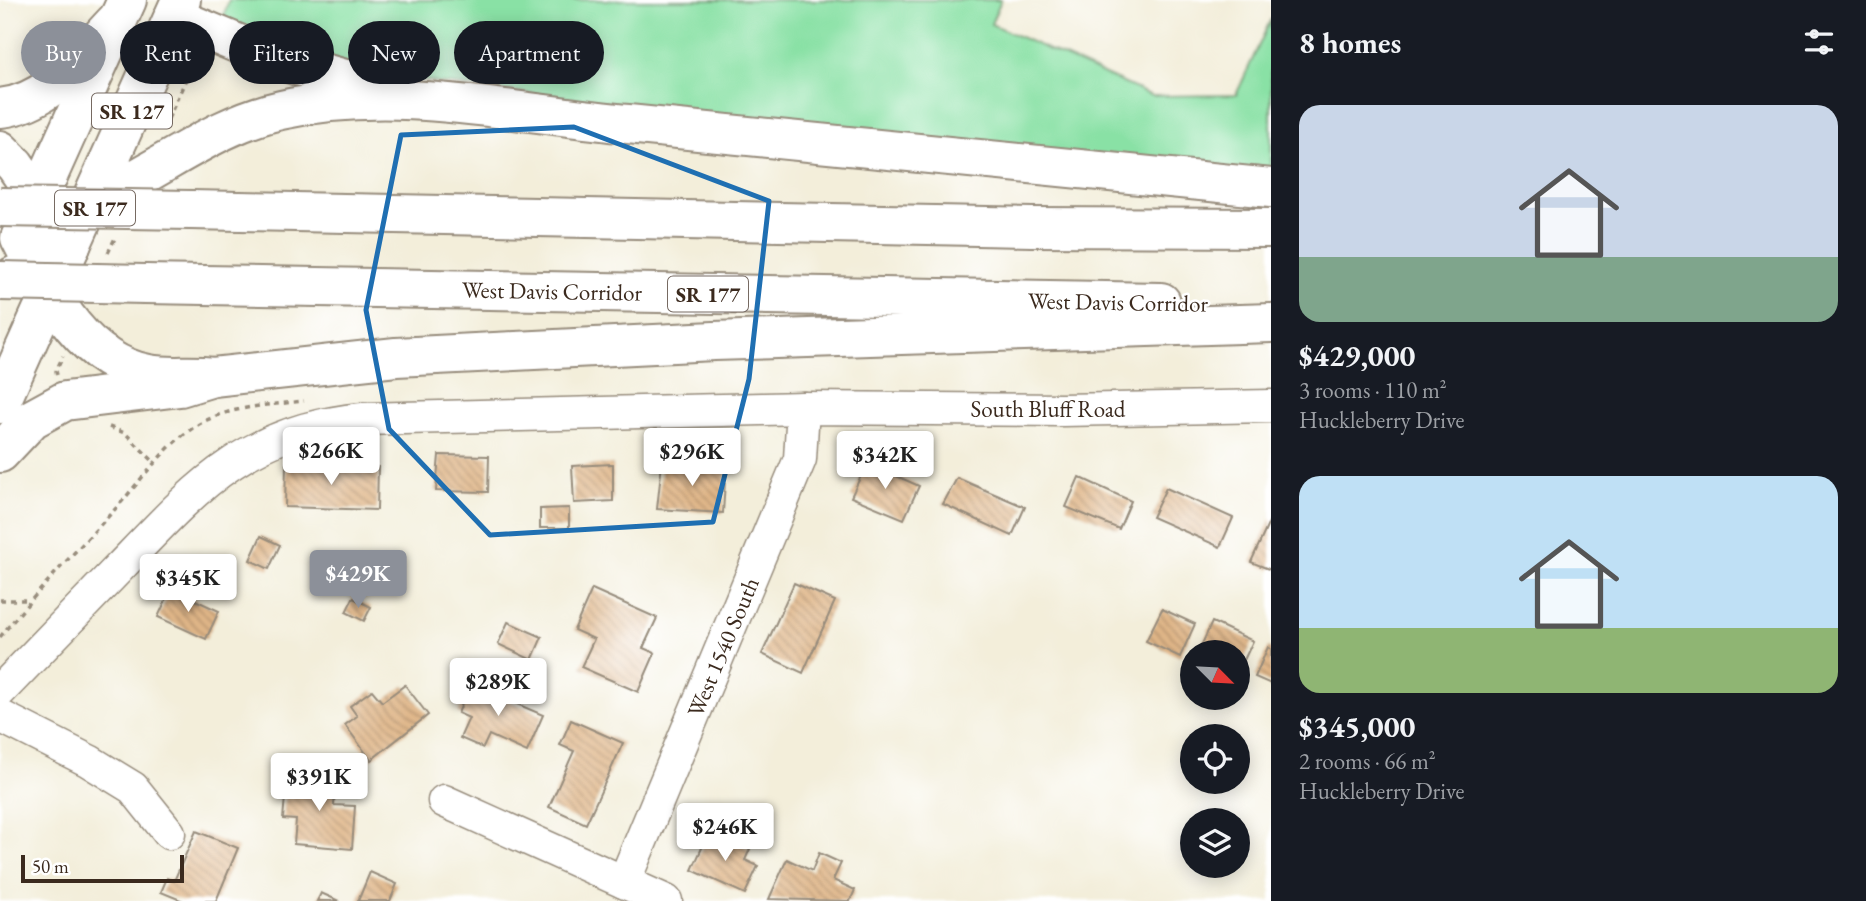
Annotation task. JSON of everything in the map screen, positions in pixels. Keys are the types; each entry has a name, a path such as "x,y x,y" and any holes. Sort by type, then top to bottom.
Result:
{"main road":[{"path":"178,8 277,61 427,101"},
{"name":"SR 127","path":"89,205 178,8"},
{"path":"0,108 22,104 46,92 122,9"},
{"name":"SR 127","path":"0,404 26,250 55,222 122,9"},
{"path":"0,150 15,165 55,222 217,133 276,111 345,100 427,101 575,119 1271,188"},
{"name":"SR 177","path":"26,250 191,210 1032,227 1271,228"},
{"name":"SR 127","path":"26,250 55,222"},
{"path":"0,282 26,250 78,333 100,354 114,363 154,375 189,374 213,377"},
{"name":"West Davis Corridor","path":"0,282 1271,304"},
{"path":"0,453 32,419 65,401 180,387 213,377 396,357 714,341 1271,323"}],"street":[{"name":"South Bluff Road","path":"0,691 203,483 249,452 318,425 363,419 803,408 1062,410 1271,406"},
{"name":"West 1540 South","path":"624,882 791,484 800,459 803,408"},
{"path":"0,716 89,761 133,788 169,833"},
{"path":"444,801 666,901"}],"path":[{"path":"164,129 184,84"},
{"path":"101,427 110,427 125,433 156,464"},
{"path":"0,600 30,600 0,637"}],"highlighted area":[{"path":"574,127 769,201 749,379 713,522 490,535 389,429 366,310 401,135"}],"green space":[{"path":"229,0 1001,0 991,24 1152,96 1236,95 1271,19 1271,174 1082,157 440,83 440,21 348,21 348,65 334,62 334,21 229,23 222,20"}],"building":[{"path":"439,455 489,456 488,492 436,491"},
{"path":"286,463 378,467 377,510 285,507"},
{"path":"662,463 726,465 723,513 657,509"},
{"path":"867,463 919,486 904,519 851,497"},
{"path":"613,464 613,501 574,503 572,466"},
{"path":"1079,477 1131,501 1119,529 1066,507"},
{"path":"957,478 1025,507 1012,536 943,504"},
{"path":"1166,488 1233,518 1220,547 1152,517"},
{"path":"569,508 569,528 540,528 540,509"},
{"path":"1271,518 1271,570 1251,562"},
{"path":"261,536 280,545 269,569 250,560"},
{"path":"794,583 835,601 803,673 762,654"},
{"path":"171,589 219,611 206,639 158,617"},
{"path":"592,589 657,618 643,648 655,653 638,692 581,667 594,639 574,630"},
{"path":"353,598 371,607 364,621 346,612"},
{"path":"1162,609 1195,624 1188,640 1180,640 1180,657 1146,641"},
{"path":"508,622 542,637 532,660 498,644"},
{"path":"1212,622 1253,641 1250,647 1250,640 1204,640"},
{"path":"1268,647 1271,649 1271,684 1255,677"},
{"path":"487,678 510,688 505,699 543,715 527,752 489,735 483,748 460,738 469,718 458,713 469,688 480,693"},
{"path":"405,685 428,715 371,760 345,725 357,716 350,706 372,690 382,702"},
{"path":"571,720 623,743 586,824 549,807 574,751 560,745"},
{"path":"296,773 336,776 334,805 355,806 352,849 294,844 296,820 283,819 285,797 294,798"},
{"path":"710,830 750,849 745,860 758,866 745,894 692,870"},
{"path":"196,831 238,848 216,901 183,901 161,892 167,878 174,881"},
{"path":"819,853 841,863 833,880 855,890 850,901 769,899 787,859 812,871"},
{"path":"370,872 397,884 390,901 358,901"},
{"path":"321,893 339,901 317,901"}]}
